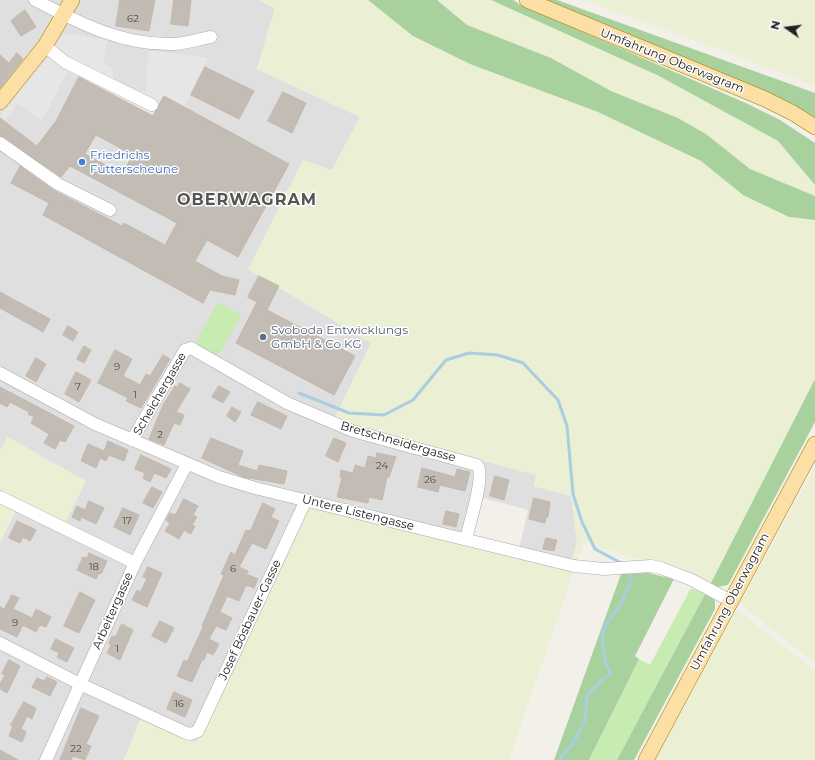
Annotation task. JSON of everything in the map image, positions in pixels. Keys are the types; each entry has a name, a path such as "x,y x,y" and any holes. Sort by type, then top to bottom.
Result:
{"main road":[{"path":"0,102 45,46 72,0"},
{"name":"Umfahrung Oberwagram","path":"526,0 765,99 793,113 815,127"},
{"name":"Umfahrung Oberwagram","path":"646,760 815,444"}],"street":[{"path":"35,0 64,15 112,36 145,43 176,44 211,37"},
{"path":"45,46 65,62 152,105"},
{"path":"0,143 58,184 110,210"},
{"name":"Scheichergasse","path":"132,440 184,350 188,348"},
{"name":"Bretschneidergasse","path":"188,348 191,348 287,403 353,431 477,464 480,468 480,478 466,539"},
{"name":"Untere Listengasse","path":"0,373 95,424 187,464 255,488 574,566 604,569 651,566 671,571 731,601"},
{"name":"Arbeitergasse","path":"46,760 135,563 187,464"},
{"path":"0,497 135,563"},
{"name":"Josef Bösbauer-Gasse","path":"80,684 188,734 198,731 306,500"},
{"path":"0,643 80,684"}],"shaded area":[{"path":"0,0 260,0 275,9 257,69 360,117 332,170 248,269 371,343 334,420 536,475 534,486 571,496 577,541 573,557 567,561 519,549 528,510 483,498 472,538 306,500 196,742 141,717 124,760 0,760 0,542 20,502 7,438 0,451"},
{"path":"71,34 107,40 104,64 112,68 113,79 122,87 146,92 148,50 208,58 184,108 162,97 152,116 67,72 42,121 18,104 5,120 0,116 62,35"}],"green space":[{"path":"260,0 368,0 413,36 470,64 598,112 701,161 743,195 789,217 815,220 815,379 711,583 681,567 628,557 584,541 509,760 124,760 141,717 196,742 308,504 567,561 573,557 577,541 571,496 534,486 536,475 334,420 371,343 248,269 303,160 332,170 360,117 257,69 275,9"},
{"path":"368,0 437,0 467,25 551,58 611,91 678,118 706,134 750,169 815,196 815,220 789,217 743,195 701,161 598,112 470,64 413,36"},
{"path":"437,0 491,0 659,76 778,141 815,185 815,196 750,169 706,134 678,118 611,91 550,58 467,25"},
{"path":"491,0 513,0 521,5 748,104 780,120 815,143 815,185 778,141 659,76"},
{"path":"542,0 557,0 815,93 815,119 793,104"},
{"path":"584,0 815,0 815,86 737,56"},
{"path":"217,303 239,313 241,316 220,353 215,354 198,345 197,340"},
{"path":"815,379 815,422 728,585 717,587 711,583"},
{"path":"8,437 86,481 65,523 20,502 0,542 0,451"},
{"path":"815,467 815,663 744,607 741,602"},
{"path":"648,573 674,579 635,656 639,659 589,760 554,760 621,574"},
{"path":"691,588 705,594 617,760 589,760 639,659 650,665"},
{"path":"705,594 715,600 715,609 634,760 617,760"},
{"path":"736,611 740,612 815,671 815,760 655,760"}],"building":[{"path":"120,0 155,0 149,31 116,26"},
{"path":"174,0 191,0 188,26 171,24"},
{"path":"25,10 36,27 21,36 11,21"},
{"path":"17,53 23,59 0,88 0,55 9,63"},
{"path":"205,67 254,91 239,119 191,95"},
{"path":"79,77 153,116 164,96 289,164 238,257 207,240 195,261 222,276 239,280 235,295 210,290 203,303 43,215 49,203 11,183 20,166 55,191 122,226 124,223 165,245 177,223 70,166 61,177 0,136 0,118 37,146 56,121","holes":["96,135 133,155 122,174 85,154"]},
{"path":"283,92 306,103 292,133 268,121"},
{"path":"259,276 279,286 267,310 355,356 334,395 236,343 257,302 248,297"},
{"path":"0,292 50,319 43,332 0,308"},
{"path":"68,326 78,332 73,341 63,335"},
{"path":"84,346 91,350 84,363 77,359"},
{"path":"115,350 132,359 123,376 140,385 146,374 150,376 163,355 170,359 141,408 126,401 128,398 98,383"},
{"path":"36,358 46,364 36,382 26,376"},
{"path":"76,372 91,380 79,402 65,394"},
{"path":"180,383 190,389 176,412 184,415 180,425 174,423 164,445 149,439 163,405 175,386 177,387"},
{"path":"219,386 230,392 223,403 212,397"},
{"path":"0,387 74,426 65,442 60,440 55,449 44,443 49,434 31,423 34,417 28,414 29,412 10,402 7,407 0,403"},
{"path":"258,402 287,416 281,429 251,415"},
{"path":"232,407 241,412 235,422 227,416"},
{"path":"211,438 243,451 238,465 257,471 259,465 287,471 284,484 243,477 202,458"},
{"path":"334,438 346,443 338,462 326,456"},
{"path":"108,441 128,450 124,461 109,455 106,461 100,458 96,468 81,461 88,444 104,451"},
{"path":"377,453 396,457 389,477 387,477 382,500 369,497 368,503 337,497 342,477 340,477 341,470 353,473 355,465 365,468 368,456 376,458"},
{"path":"141,455 171,469 166,478 154,473 150,482 143,478 145,473 135,469"},
{"path":"422,468 455,477 457,469 470,472 465,491 440,485 438,492 418,487"},
{"path":"495,476 509,480 504,500 490,496"},
{"path":"152,487 162,492 153,508 143,503"},
{"path":"534,498 550,502 548,517 546,517 545,523 529,519"},
{"path":"184,499 198,506 193,515 197,517 192,525 195,526 191,534 184,530 179,539 165,531 170,523 166,520 170,513 175,515"},
{"path":"89,501 104,508 96,524 81,517 80,521 72,517 77,506 85,510"},
{"path":"263,503 275,509 271,517 279,521 266,549 252,543 239,567 248,571 246,574 258,579 254,588 246,585 239,601 227,596 220,612 232,618 226,630 216,626 209,639 219,644 213,655 207,652 192,682 177,676 184,660 187,662 203,627 202,626 224,575 221,574 231,552 235,555 246,530 250,531"},
{"path":"123,508 139,515 130,535 114,527"},
{"path":"446,511 459,514 456,527 443,524"},
{"path":"17,521 36,530 30,541 23,537 20,543 9,538"},
{"path":"546,538 557,540 554,551 543,549"},
{"path":"89,553 107,561 101,574 99,573 96,579 77,570 83,557 87,558"},
{"path":"148,567 162,573 147,607 132,600 137,590 140,592 147,579 143,577"},
{"path":"80,592 95,600 79,633 64,626"},
{"path":"12,595 19,598 13,609 32,618 36,609 51,617 46,627 40,625 36,632 23,625 17,637 0,629 0,607 4,609"},
{"path":"160,621 174,628 166,643 152,636"},
{"path":"122,624 133,630 120,660 107,653 111,645 109,643 112,636 115,637"},
{"path":"56,639 74,648 67,662 57,657 59,653 51,649"},
{"path":"9,660 20,666 7,693 0,689 0,684 5,675 2,674"},
{"path":"47,677 57,682 50,696 32,687 37,678 44,681"},
{"path":"174,692 192,700 185,717 167,709"},
{"path":"24,702 36,708 32,719 27,716 21,729 26,732 22,742 9,736 13,726 11,725"},
{"path":"81,708 99,716 86,744 91,746 85,760 73,756 71,760 60,760"},
{"path":"0,750 18,760 0,760"}],"waterway":[{"path":"299,393 349,413 384,415 413,400 446,360 469,353 498,355 523,363 558,400 567,426 573,494 582,522 595,549 623,564"},
{"path":"559,760 574,742 585,720 587,695 603,679 611,674 605,662 602,637 606,624 621,604 632,577 628,571"}],"place":[{"name":"Friedrichs Futterscheune","path":"82,162"},
{"name":"Svoboda Entwicklungs GmbH & Co KG","path":"263,337"}],"district":[{"name":"OBERWAGRAM","path":"247,200"}]}
